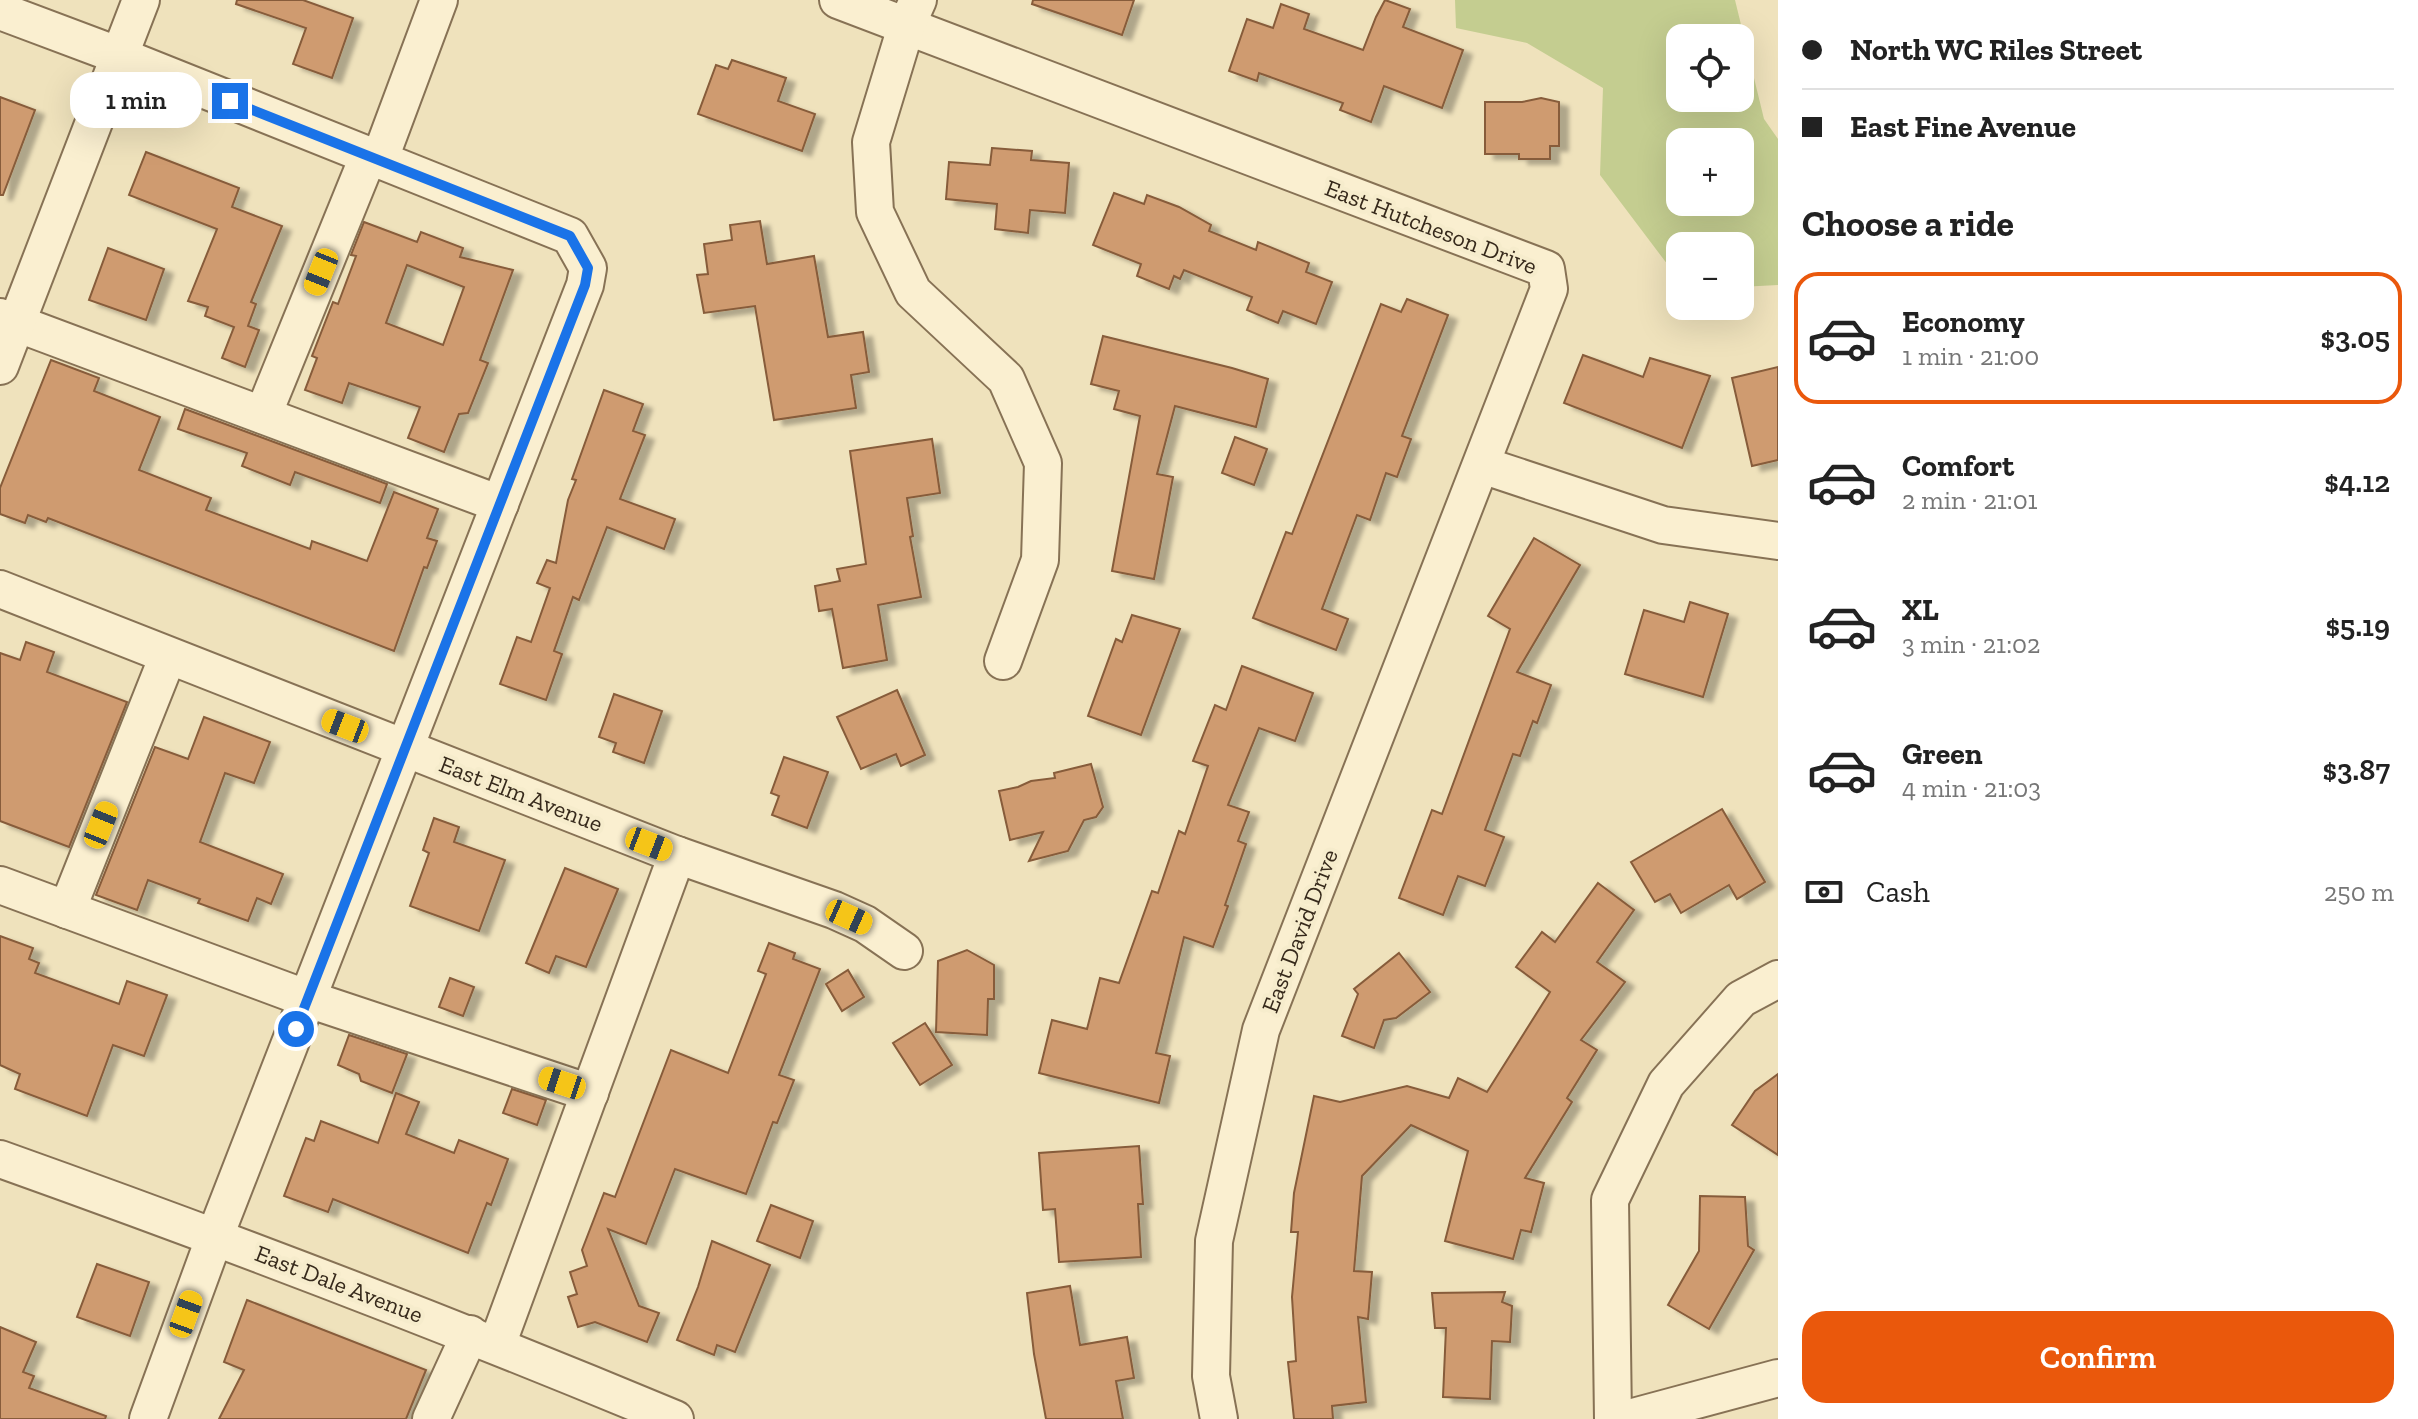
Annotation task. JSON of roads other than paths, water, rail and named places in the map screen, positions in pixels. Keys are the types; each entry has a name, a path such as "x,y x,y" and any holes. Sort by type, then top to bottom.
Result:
{"street":[{"path":"0,366 8,320 141,0"},
{"path":"263,415 439,0"},
{"name":"East Hutcheson Drive","path":"838,0 912,13 1546,269 1549,289 1482,465"},
{"path":"0,11 570,236 588,268 585,285 215,1236 148,1419"},
{"path":"912,13 871,142 875,212 913,292 1006,379 1043,463 1040,560 1003,661"},
{"path":"8,320 500,504"},
{"path":"1482,465 1663,525 1778,541"},
{"name":"East David Drive","path":"1219,1419 1211,1376 1214,1241 1261,1030 1482,465"},
{"name":"East Elm Avenue","path":"0,589 677,855 834,910 865,924 904,951"},
{"path":"67,910 168,656"},
{"path":"431,1419 484,1340 590,1093 677,855"},
{"path":"0,885 308,999 590,1093"},
{"path":"1613,1419 1610,1200 1666,1084 1741,999 1778,979"},
{"name":"East Dale Avenue","path":"0,1159 215,1236 484,1340 675,1419"},
{"path":"1626,1419 1778,1378"}]}
